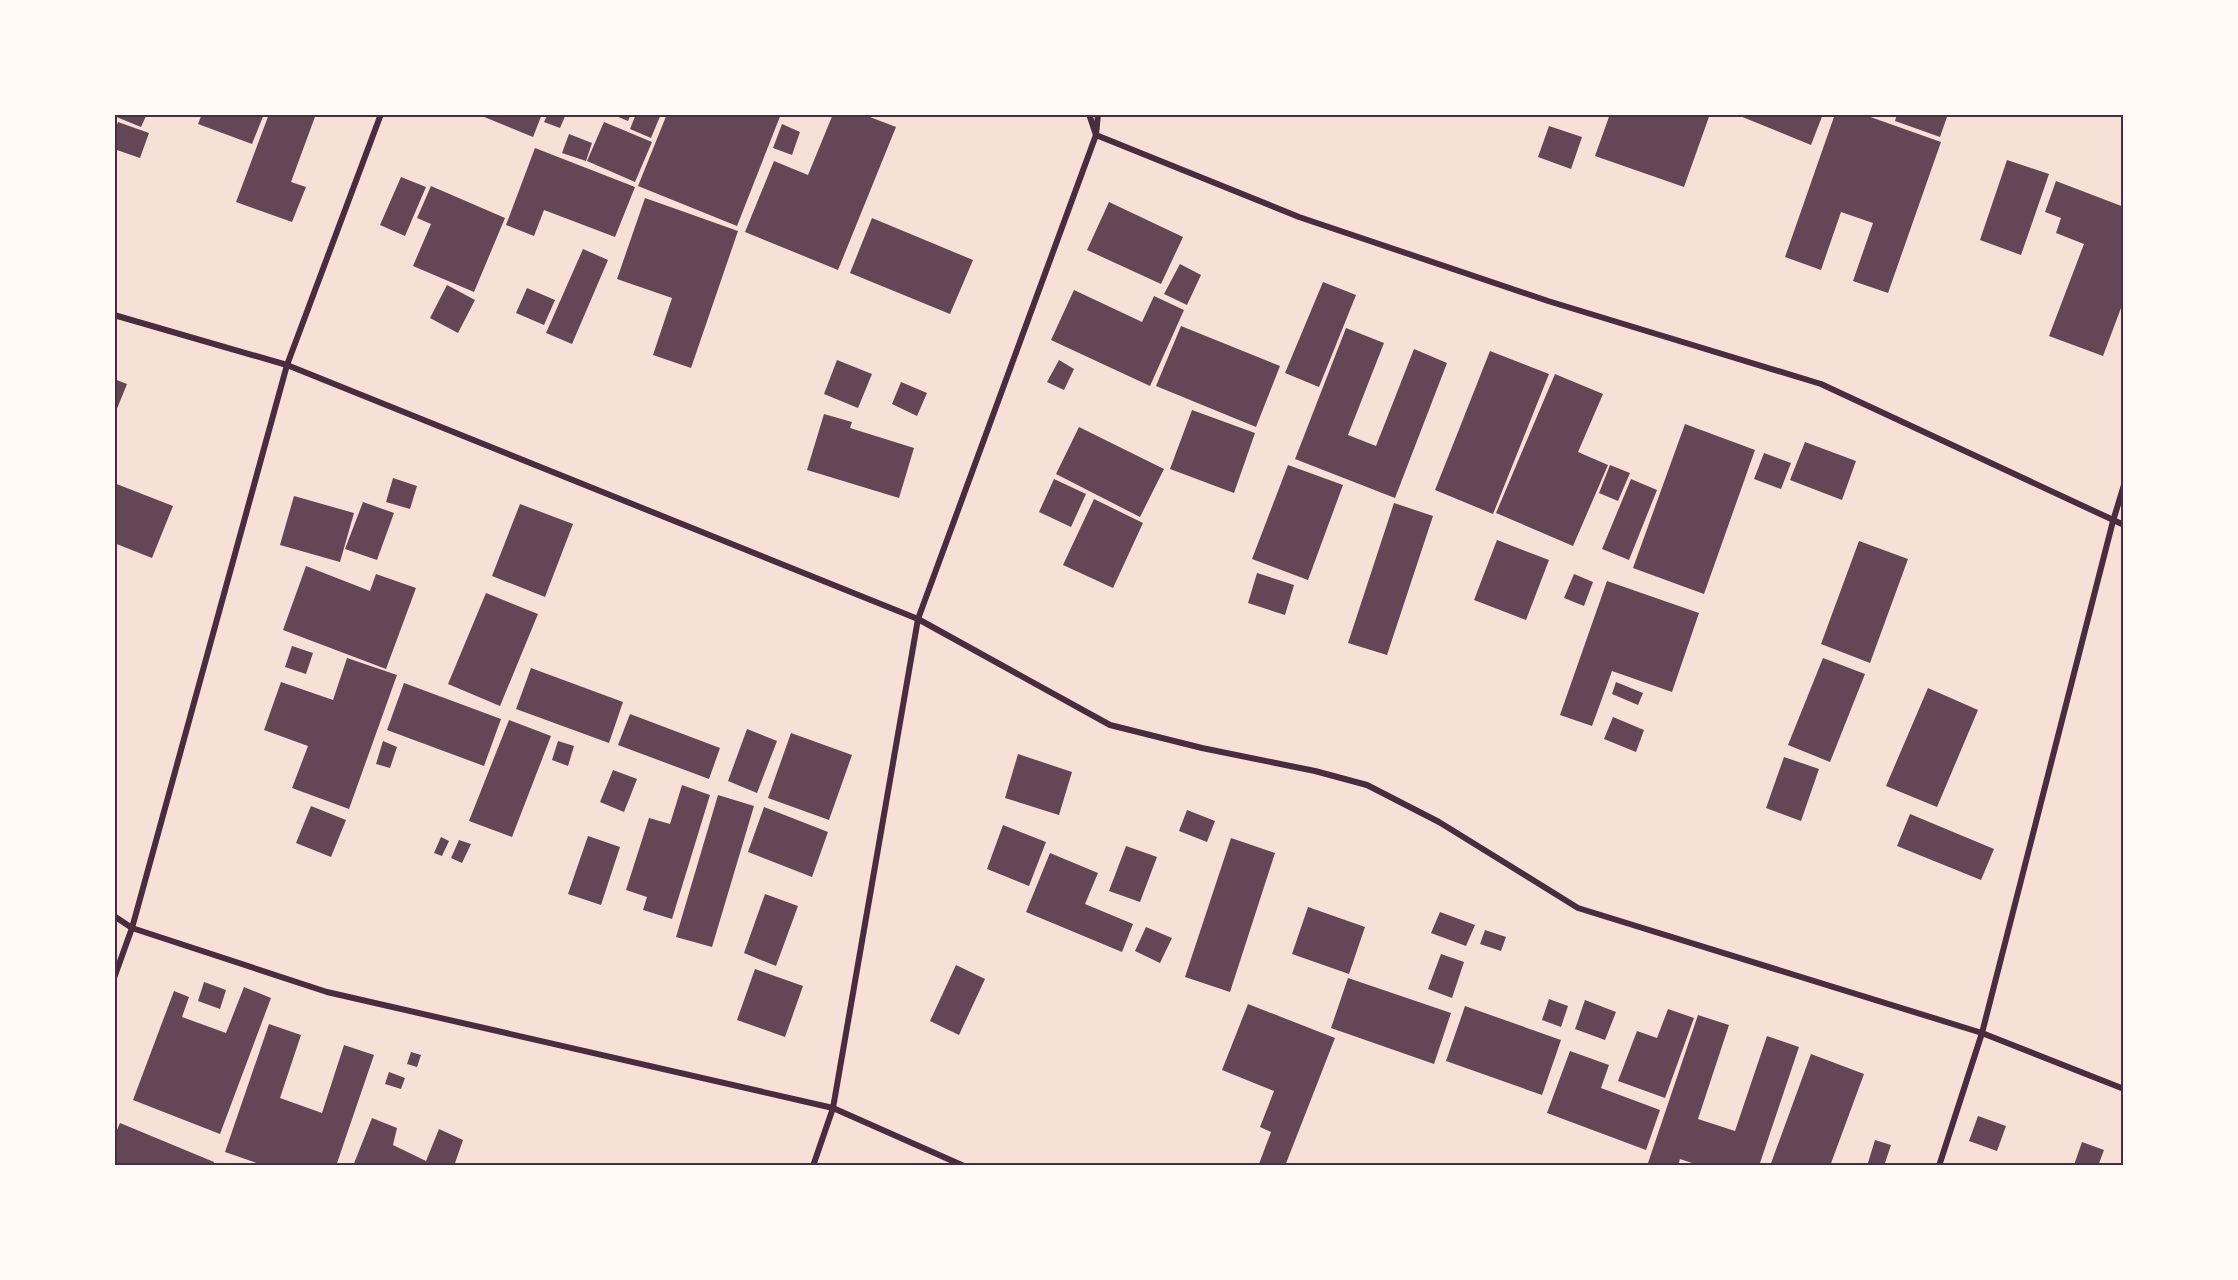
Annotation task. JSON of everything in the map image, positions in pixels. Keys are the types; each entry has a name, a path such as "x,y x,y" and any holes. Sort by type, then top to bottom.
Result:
{"street":[{"path":"114,978 132,928 287,365 381,114"},
{"path":"1089,114 1096,135 1299,217 1548,301 1821,384 2124,525"},
{"path":"813,1166 833,1108 918,620 1096,135 1098,114"},
{"path":"114,315 287,365 918,620 1110,725 1202,748 1315,771 1367,785 1439,822 1578,908 1982,1034 2124,1089"},
{"path":"1940,1166 1982,1034 2124,485"},
{"path":"114,916 132,928 327,992 833,1108 963,1166"}],"building":[{"path":"114,114 147,114 141,127 114,116"},
{"path":"202,114 264,114 252,144 198,124"},
{"path":"269,114 316,114 291,182 306,187 292,222 236,202"},
{"path":"477,114 542,114 533,137"},
{"path":"548,114 566,114 560,128 544,122"},
{"path":"611,114 631,114 628,121"},
{"path":"636,114 661,114 651,138 630,129"},
{"path":"667,114 781,114 737,226 638,186"},
{"path":"833,114 862,114 896,127 838,270 745,232 774,161 808,175"},
{"path":"1610,114 1710,114 1684,187 1595,156"},
{"path":"1735,114 1823,114 1811,145"},
{"path":"1835,114 1862,114 1941,142 1888,293 1853,281 1873,223 1841,212 1821,270 1785,257"},
{"path":"1897,114 1948,114 1940,137 1895,121"},
{"path":"118,122 149,133 140,158 114,149 114,132"},
{"path":"604,122 652,142 635,182 587,161"},
{"path":"782,124 800,132 792,155 773,148"},
{"path":"1549,126 1582,137 1571,169 1538,157"},
{"path":"569,134 592,143 586,161 562,153"},
{"path":"535,148 635,187 615,237 544,210 534,236 506,225"},
{"path":"2007,160 2049,174 2021,255 1980,240"},
{"path":"401,177 426,187 405,236 380,225"},
{"path":"2056,181 2124,207 2124,300 2103,356 2049,336 2084,244 2056,233 2061,218 2045,212"},
{"path":"431,186 505,218 474,292 413,266 431,224 417,218"},
{"path":"645,198 738,231 691,368 653,355 672,298 617,279"},
{"path":"1109,202 1183,237 1161,284 1087,250"},
{"path":"872,218 973,260 950,314 850,273"},
{"path":"583,249 608,260 572,344 546,333"},
{"path":"1180,264 1201,275 1187,305 1164,294"},
{"path":"1323,282 1356,295 1319,387 1285,373"},
{"path":"447,285 475,300 458,333 430,318"},
{"path":"527,288 555,300 544,325 516,313"},
{"path":"1074,290 1142,322 1154,296 1184,310 1150,386 1051,340"},
{"path":"1181,326 1280,366 1256,427 1156,386"},
{"path":"1346,328 1384,343 1348,435 1376,446 1414,349 1447,363 1395,498 1295,459"},
{"path":"1490,351 1549,374 1493,514 1435,490"},
{"path":"837,360 872,374 858,408 824,394"},
{"path":"1059,360 1074,369 1064,390 1047,382"},
{"path":"1555,374 1603,394 1578,452 1608,465 1573,546 1496,513"},
{"path":"114,379 127,384 114,416"},
{"path":"901,382 927,393 917,416 892,404"},
{"path":"1192,410 1255,433 1234,493 1170,469"},
{"path":"824,414 852,422 850,428 914,448 899,498 807,470"},
{"path":"1685,424 1755,450 1704,594 1633,568"},
{"path":"1079,427 1164,469 1140,517 1056,474"},
{"path":"1805,442 1856,461 1842,500 1790,480"},
{"path":"1764,453 1791,463 1781,489 1754,479"},
{"path":"1288,465 1343,485 1308,580 1252,559"},
{"path":"1610,465 1630,473 1618,501 1599,493"},
{"path":"393,478 417,486 410,509 386,502"},
{"path":"1054,479 1086,494 1071,527 1039,512"},
{"path":"1631,479 1657,490 1629,560 1602,549"},
{"path":"114,483 173,506 152,558 114,543"},
{"path":"294,496 354,513 340,562 280,545"},
{"path":"1094,499 1143,523 1113,588 1063,565"},
{"path":"363,502 394,513 377,560 345,549"},
{"path":"1394,503 1433,516 1387,655 1348,643"},
{"path":"520,504 573,524 545,597 492,576"},
{"path":"1497,540 1549,560 1526,620 1474,600"},
{"path":"1859,541 1908,559 1870,663 1821,644"},
{"path":"306,566 370,591 376,574 416,588 386,669 283,630"},
{"path":"1257,573 1294,585 1285,615 1248,603"},
{"path":"1574,574 1593,582 1584,606 1564,598"},
{"path":"1607,581 1699,613 1672,692 1612,671 1592,726 1560,715"},
{"path":"486,593 538,614 500,706 448,684"},
{"path":"292,646 313,653 306,674 285,667"},
{"path":"347,658 397,675 349,809 292,788 308,746 264,730 281,682 333,700"},
{"path":"1823,658 1865,674 1830,762 1788,745"},
{"path":"531,668 623,702 609,743 516,709"},
{"path":"1616,682 1643,693 1638,705 1612,694"},
{"path":"404,683 501,719 484,766 387,730"},
{"path":"1928,688 1978,710 1937,807 1886,786"},
{"path":"630,714 720,748 709,779 618,745"},
{"path":"1613,717 1644,730 1636,752 1604,739"},
{"path":"509,720 551,736 512,837 469,821"},
{"path":"747,729 777,741 757,793 728,781"},
{"path":"791,733 852,755 829,820 768,798"},
{"path":"383,741 397,747 390,768 376,764"},
{"path":"558,741 574,746 568,766 552,760"},
{"path":"1018,754 1072,772 1059,815 1005,798"},
{"path":"1784,757 1819,769 1801,821 1766,808"},
{"path":"613,770 637,779 624,812 600,802"},
{"path":"682,785 710,795 672,919 643,910 647,897 626,890 649,818 670,824"},
{"path":"718,795 754,806 712,947 676,937"},
{"path":"311,806 346,820 331,857 296,843"},
{"path":"764,807 828,832 812,877 748,852"},
{"path":"1187,810 1215,821 1207,842 1179,831"},
{"path":"1910,814 1994,849 1981,880 1897,846"},
{"path":"1003,825 1046,842 1029,886 987,869"},
{"path":"588,836 620,847 601,905 568,894"},
{"path":"441,837 449,841 442,856 434,853"},
{"path":"1231,838 1275,853 1230,992 1185,977"},
{"path":"459,840 471,844 462,863 451,858"},
{"path":"1126,846 1157,857 1140,902 1109,891"},
{"path":"1050,853 1098,873 1085,904 1133,924 1122,952 1026,912"},
{"path":"765,894 798,906 776,966 744,953"},
{"path":"1308,907 1365,927 1349,974 1292,954"},
{"path":"1440,912 1475,925 1466,946 1431,933"},
{"path":"1146,927 1172,938 1160,963 1135,951"},
{"path":"1485,930 1506,937 1501,951 1480,944"},
{"path":"1441,954 1464,962 1452,998 1428,989"},
{"path":"956,965 985,979 959,1035 930,1021"},
{"path":"755,969 803,986 785,1037 737,1020"},
{"path":"1348,978 1451,1013 1434,1064 1331,1028"},
{"path":"204,982 226,990 220,1009 198,1001"},
{"path":"244,987 271,998 220,1134 133,1100 174,991 189,997 182,1017 226,1033"},
{"path":"1549,999 1568,1006 1561,1027 1542,1020"},
{"path":"1585,1000 1616,1012 1605,1040 1575,1029"},
{"path":"1248,1004 1335,1038 1285,1166 1259,1164 1271,1132 1260,1127 1274,1091 1222,1070"},
{"path":"1465,1006 1561,1040 1542,1095 1446,1061"},
{"path":"1668,1009 1694,1018 1665,1098 1618,1081 1637,1031 1657,1038"},
{"path":"1698,1015 1729,1025 1698,1119 1735,1131 1767,1036 1799,1047 1759,1166 1701,1166 1680,1159 1678,1166 1647,1166"},
{"path":"269,1024 301,1035 280,1098 322,1113 344,1045 374,1055 336,1166 265,1166 225,1152"},
{"path":"1570,1051 1609,1065 1601,1088 1660,1110 1646,1150 1547,1113"},
{"path":"411,1052 421,1055 417,1067 407,1064"},
{"path":"1811,1054 1864,1074 1830,1166 1770,1166"},
{"path":"389,1072 405,1078 401,1089 385,1084"},
{"path":"1978,1116 2006,1126 1997,1151 1969,1141"},
{"path":"372,1118 397,1128 393,1145 426,1161 439,1129 463,1140 454,1166 353,1166"},
{"path":"120,1123 214,1162 213,1166 114,1166 114,1137"},
{"path":"1875,1140 1891,1145 1884,1166 1867,1166"},
{"path":"2082,1142 2104,1150 2098,1166 2074,1165"}]}
